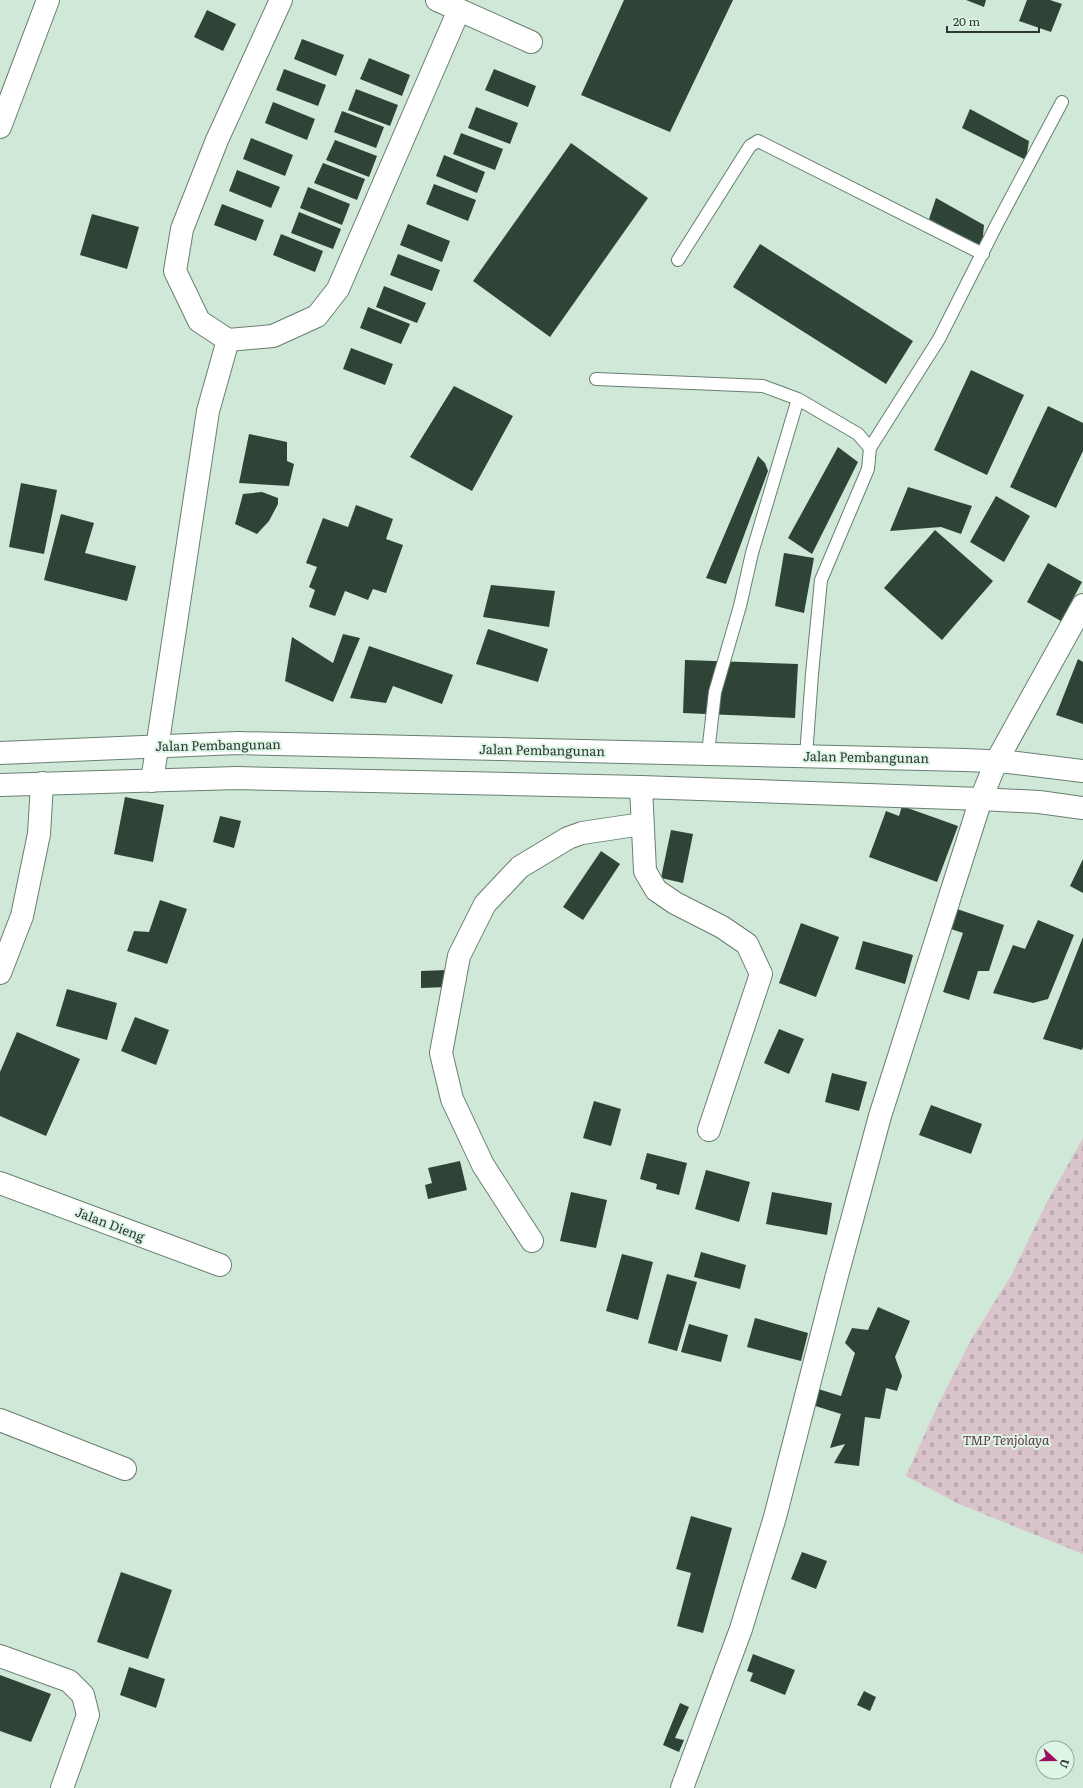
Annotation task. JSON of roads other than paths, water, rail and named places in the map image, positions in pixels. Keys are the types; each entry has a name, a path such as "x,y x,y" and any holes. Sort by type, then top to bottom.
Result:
{"street":[{"path":"0,127 48,0"},
{"path":"281,0 214,148 182,229 175,271 199,321 228,340 273,336 317,316 338,289 459,10"},
{"path":"437,0 531,42"},
{"path":"152,781 208,411 228,340"},
{"path":"682,1788 741,1629 768,1540 870,1153 981,799 996,762 1083,605"},
{"name":"Jalan Pembangunan","path":"0,753 238,743 806,756 996,762 1083,771"},
{"path":"0,785 237,778 640,787 981,799 1039,802 1083,808"},
{"path":"0,973 22,916 39,834 42,783"},
{"path":"640,787 645,871 656,890 675,903 722,927 747,944 762,974 709,1130"},
{"path":"532,1241 483,1165 452,1099 441,1053 460,956 485,904 520,867 568,838 582,833 642,824"},
{"path":"779,1448 787,1430 805,1362 822,1278 839,1222 870,1153"},
{"name":"Jalan Dieng","path":"0,1183 220,1265"},
{"path":"0,1420 125,1469"},
{"path":"0,1656 69,1681 83,1695 88,1715 62,1788"}],"lane":[{"path":"806,756 821,580 868,470 870,448 940,340 1062,102"},
{"path":"678,260 750,146 758,141 983,254"},
{"path":"596,379 763,386 798,399 858,434 870,448"},
{"path":"708,754 715,692 740,606 752,553 798,399"}],"park label":[{"name":"TMP Tenjolaya","path":"1006,1440"}]}
